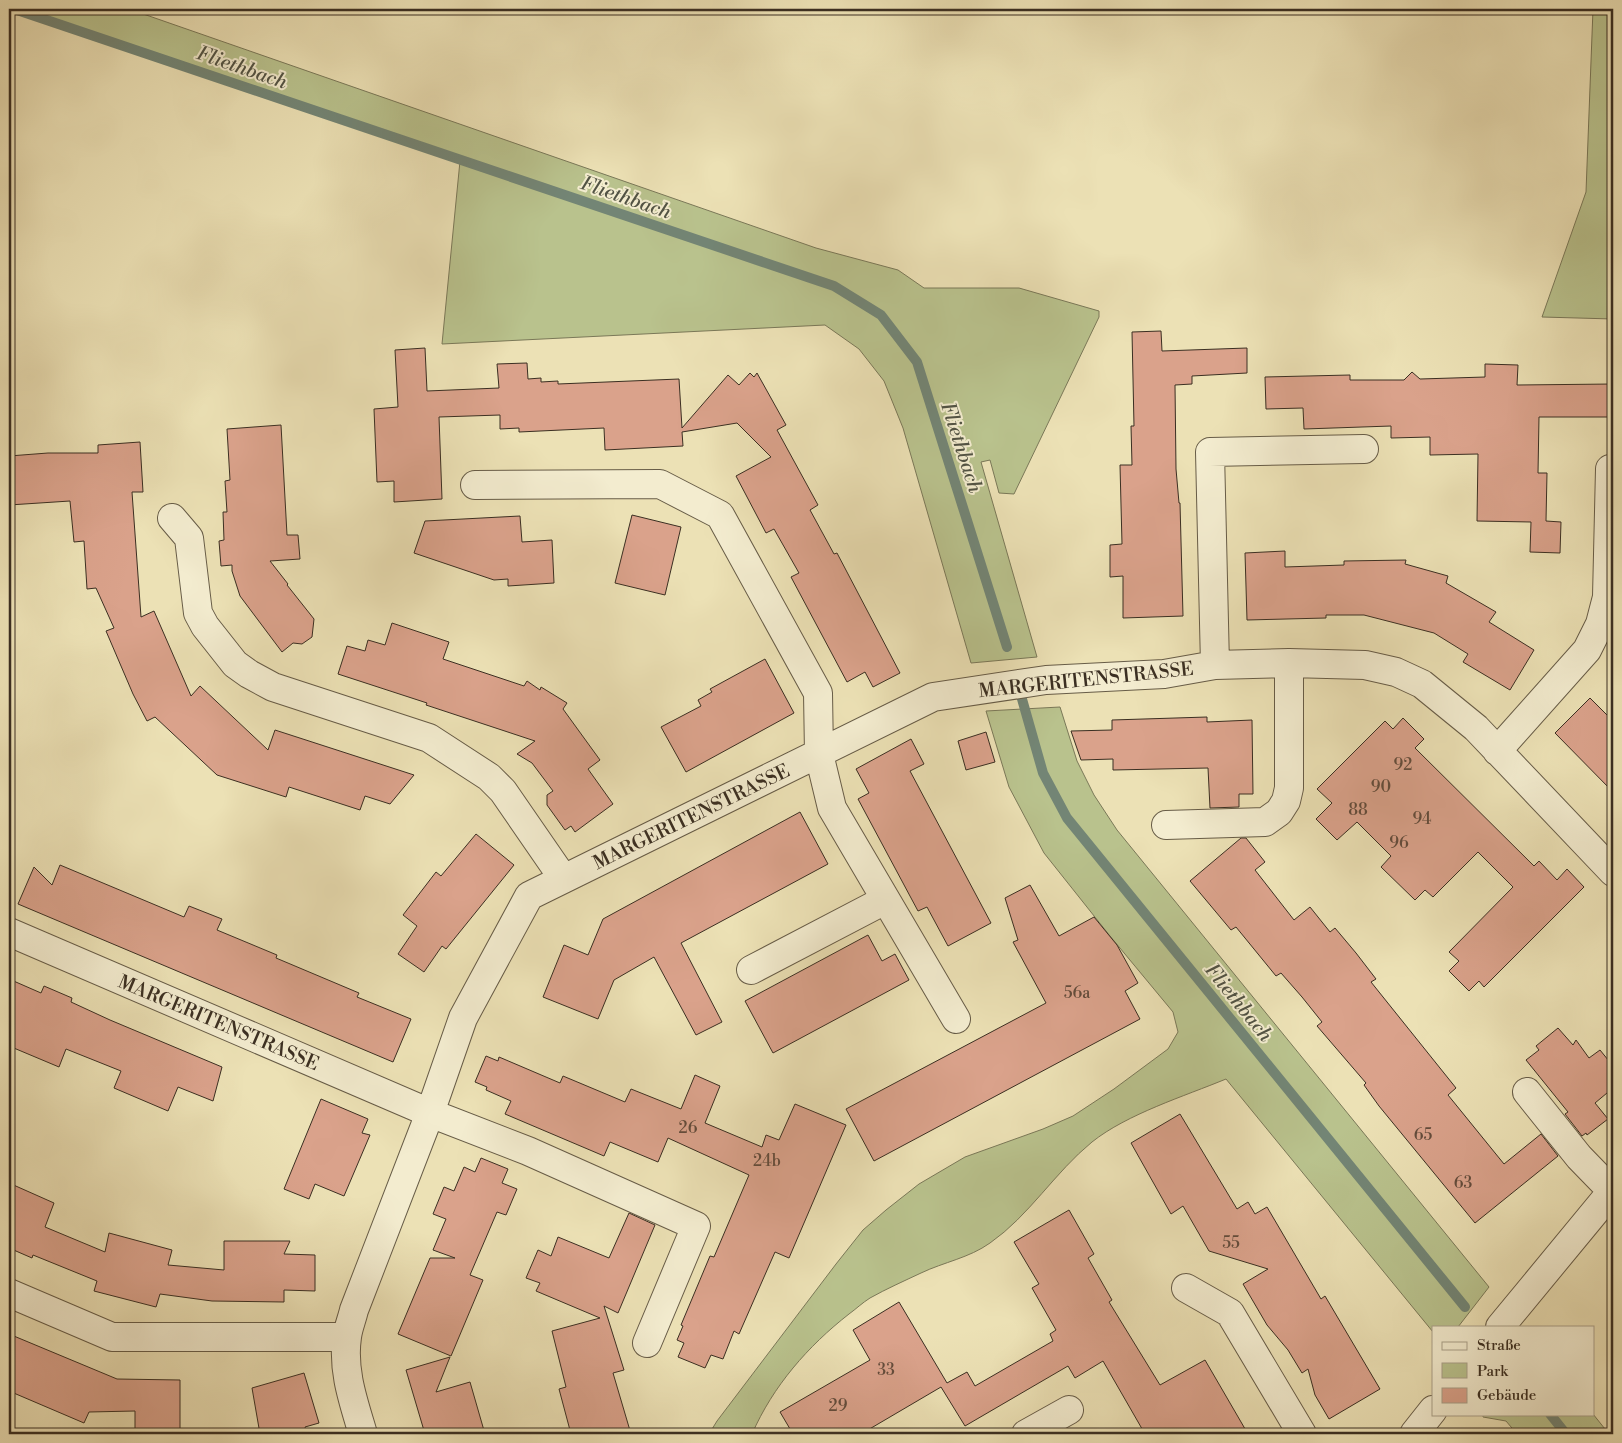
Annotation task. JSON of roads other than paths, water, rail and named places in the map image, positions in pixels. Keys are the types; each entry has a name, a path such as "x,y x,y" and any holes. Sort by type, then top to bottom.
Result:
{"street":[{"name":"MARGERITENSTRASSE","path":"1215,664 1210,452 1364,449"},
{"path":"1497,751 1587,650 1600,624 1607,597 1610,469"},
{"path":"475,484 660,484 720,515 818,693 820,754 832,808 956,1019"},
{"path":"172,518 189,538 198,613 205,626 235,664 273,687 429,738 441,744 489,778 502,791 563,878"},
{"path":"1166,825 1264,822 1279,812 1286,802 1289,788 1289,663"},
{"name":"MARGERITENSTRASSE","path":"363,1434 349,1388 346,1358 347,1337 354,1310 430,1113 463,1018 529,896 933,697 1046,680 1164,674 1215,664 1365,665 1396,672 1422,684 1476,728 1613,872"},
{"path":"751,970 885,900"},
{"name":"MARGERITENSTRASSE","path":"9,932 430,1113 528,1151 696,1226 647,1343"},
{"path":"1501,1326 1613,1191 1579,1157 1527,1092"},
{"path":"1186,1288 1230,1313 1302,1434"},
{"path":"9,1293 112,1337 347,1337"},
{"path":"1026,1434 1069,1410"},
{"path":"1414,1434 1432,1411"}],"waterway":[{"name":"Fliethbach","path":"14,9 834,286 881,315 917,362 1007,647"},
{"name":"Fliethbach","path":"1022,699 1043,773 1067,818 1465,1307"},
{"name":"Fliethbach","path":"1552,1416 1566,1434"}]}
